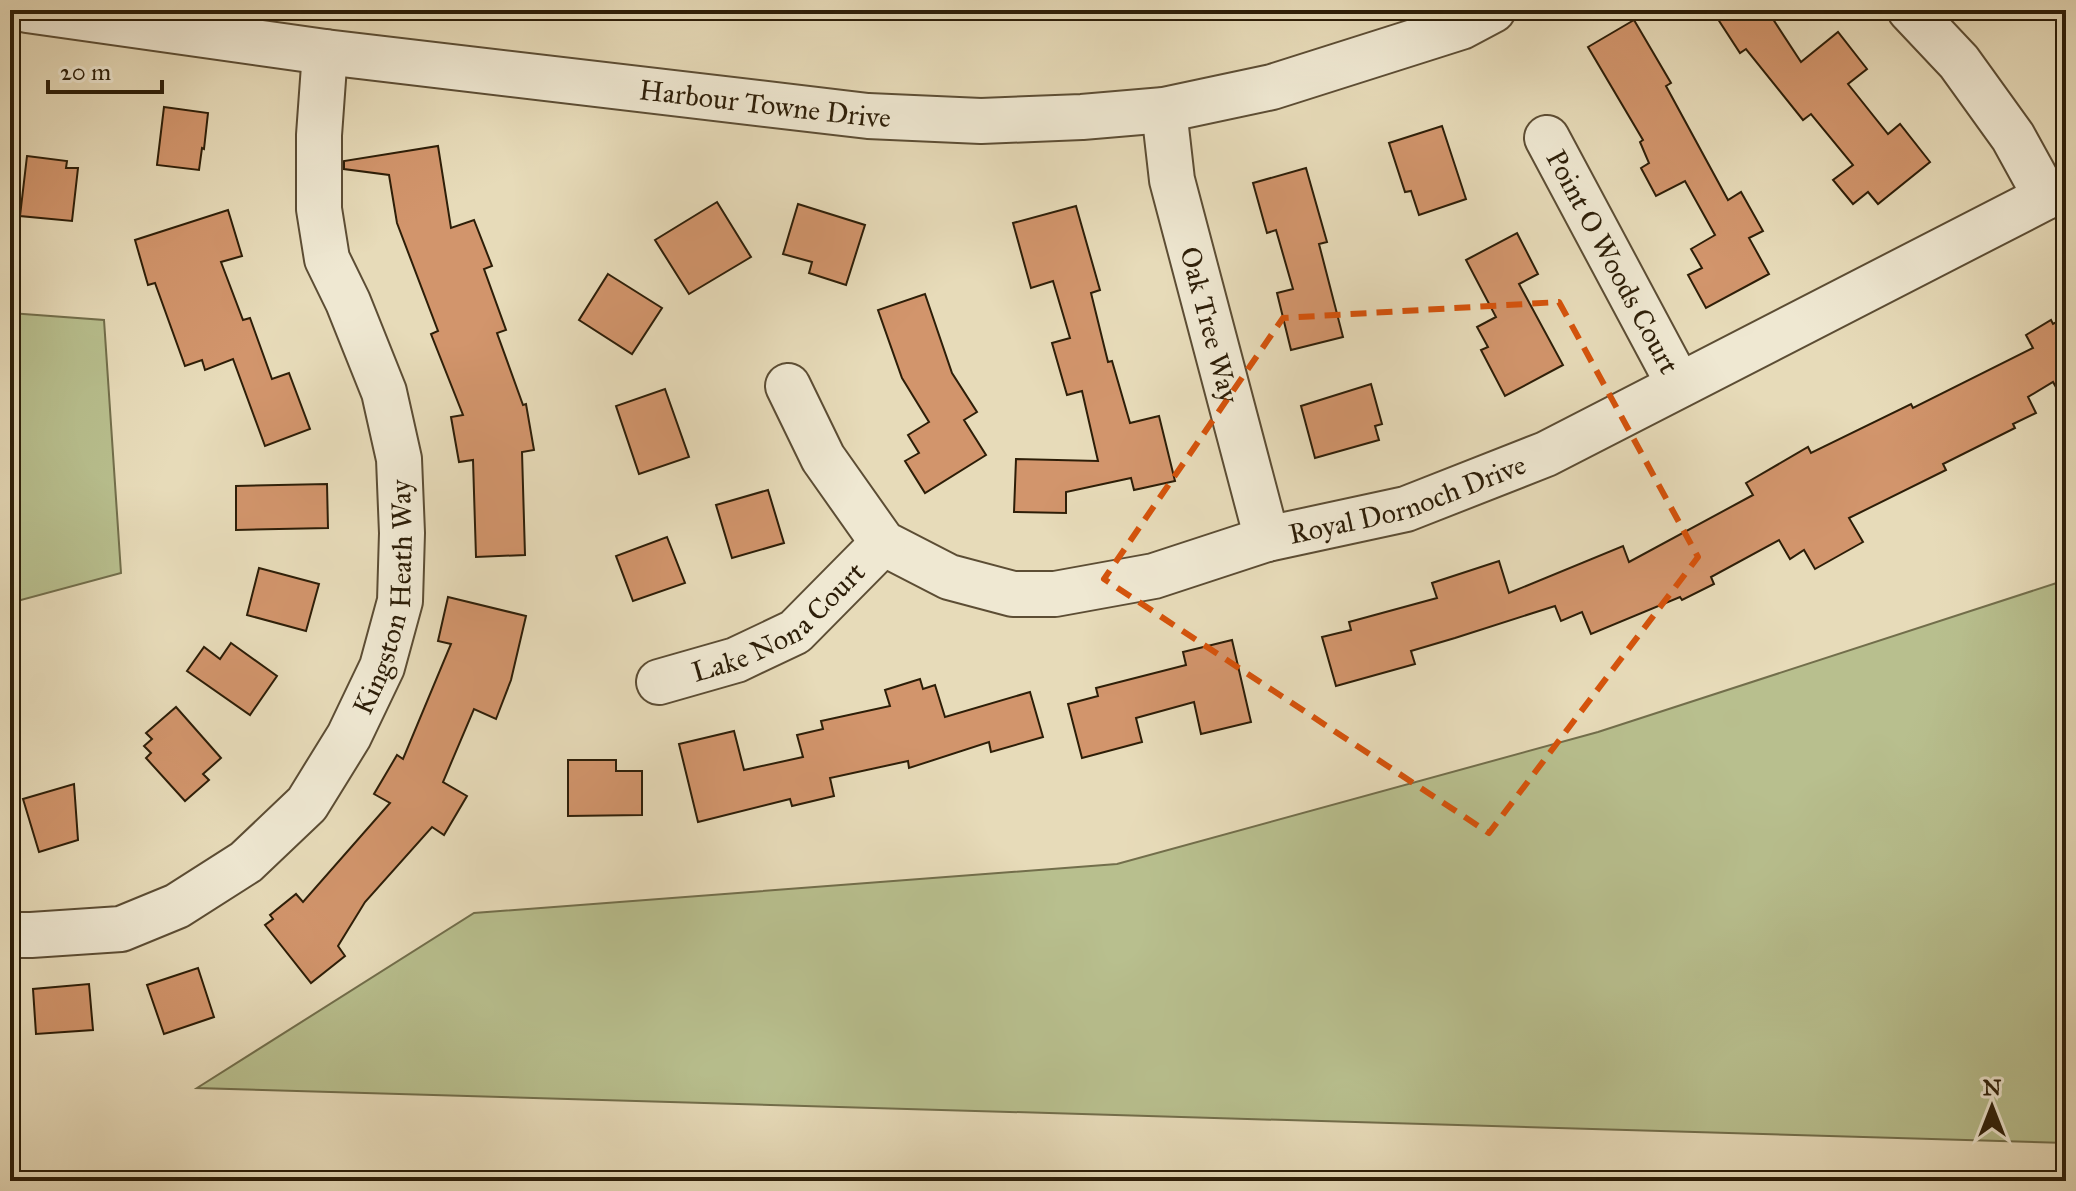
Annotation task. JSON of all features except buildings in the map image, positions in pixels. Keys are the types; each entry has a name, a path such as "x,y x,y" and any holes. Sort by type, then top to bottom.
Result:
{"street":[{"name":"Harbour Towne Drive","path":"27,10 325,52 868,116 981,121 1164,110 1272,87 1461,27 1493,10"},
{"path":"1910,10 1959,62 2056,192"},
{"name":"Kingston Heath Way","path":"10,935 121,929 177,906 246,862 307,804 349,736 382,667 400,601 402,533 399,459 384,392 327,259 319,209 319,135 325,52"},
{"name":"Oak Tree Way","path":"1164,110 1172,180 1267,539"},
{"name":"Point O Woods Court","path":"1547,138 1679,385"},
{"name":"Royal Dornoch Drive","path":"788,386 823,458 883,543 949,577 1013,594 1055,594 1154,576 1267,539 1406,509 1546,454 2056,192"},
{"name":"Lake Nona Court","path":"659,682 736,660 795,632 883,543"}],"highlighted area":[{"path":"1559,302 1698,557 1489,833 1104,579 1283,318"}],"green space":[{"path":"10,313 104,320 121,573 10,603"},
{"path":"2066,580 2066,1143 197,1088 474,913 1117,864 1598,732"}]}
